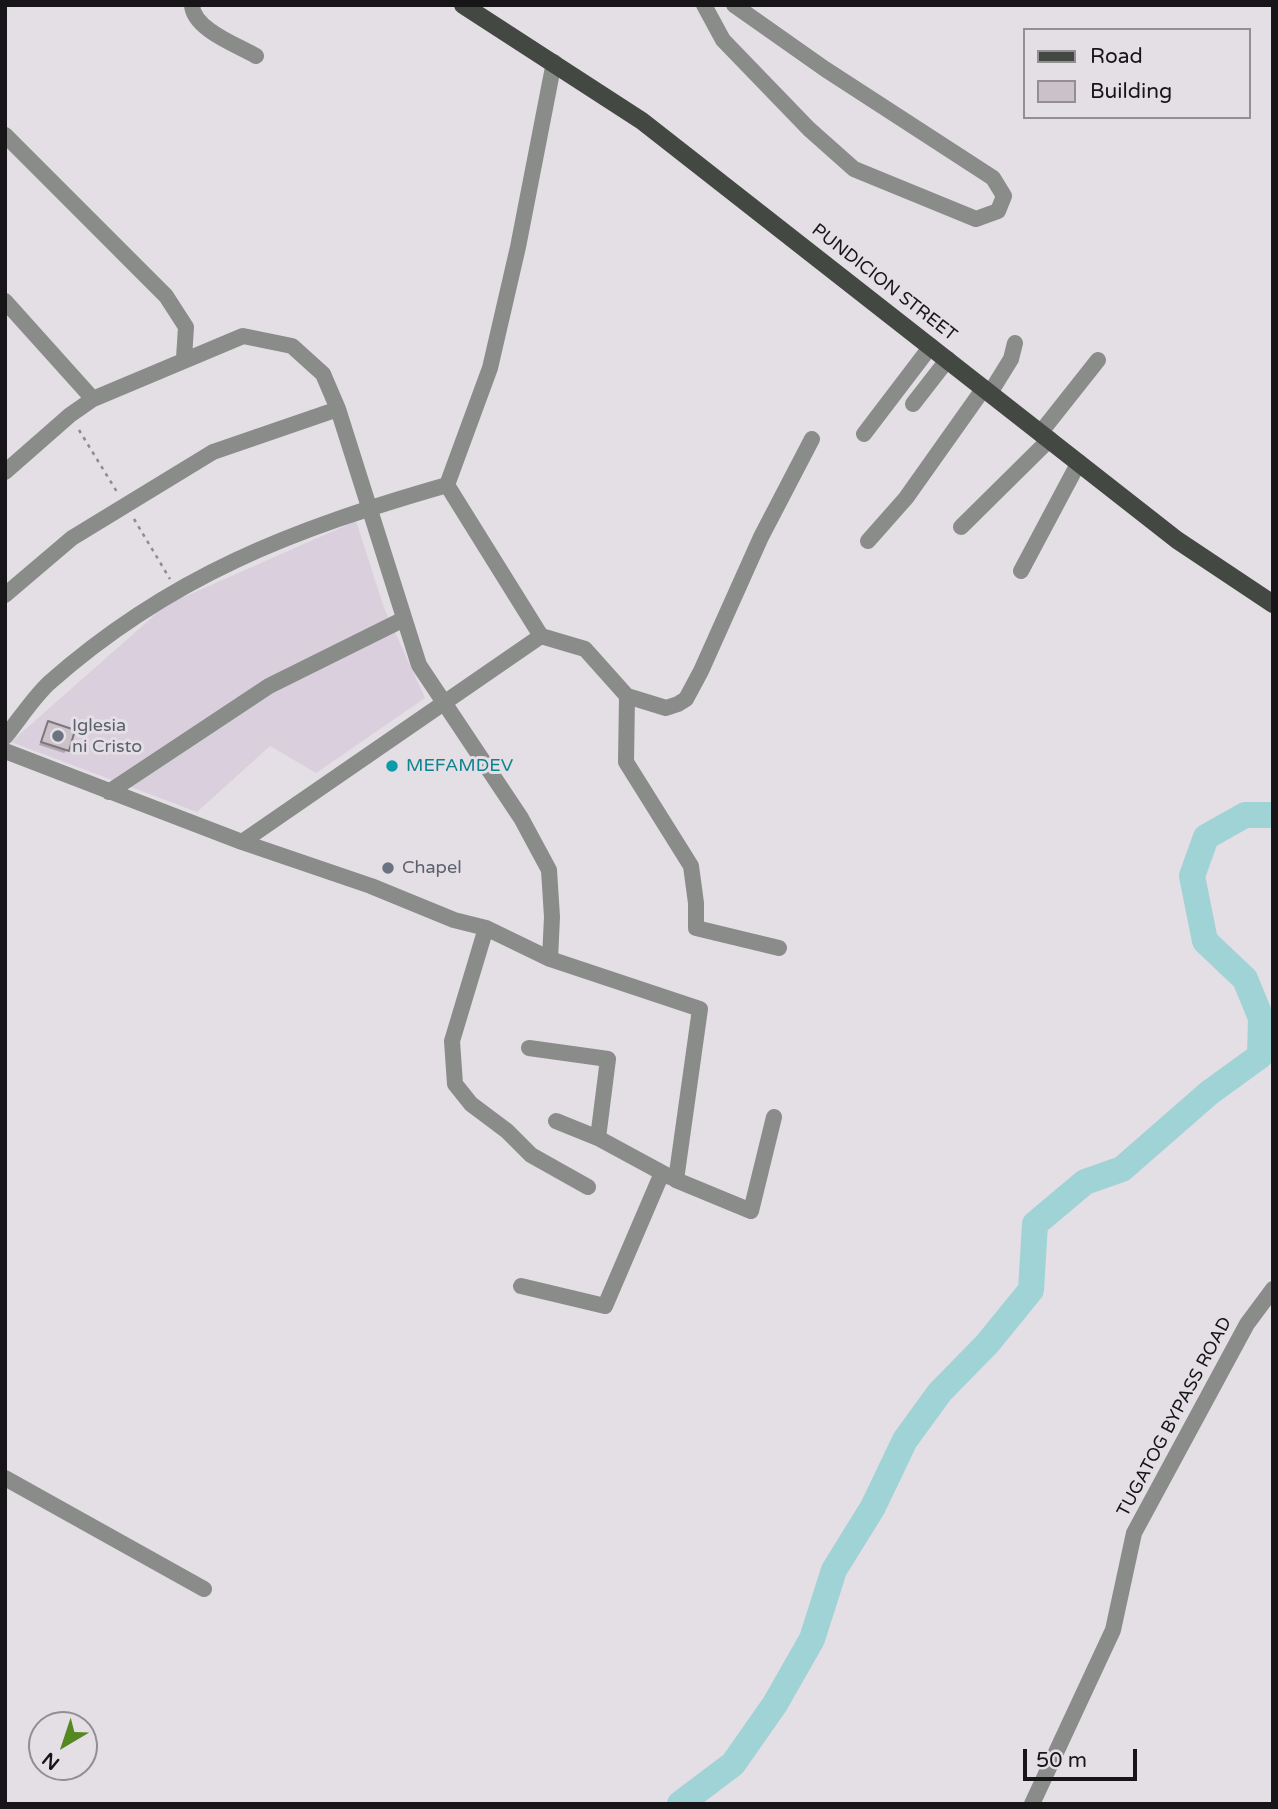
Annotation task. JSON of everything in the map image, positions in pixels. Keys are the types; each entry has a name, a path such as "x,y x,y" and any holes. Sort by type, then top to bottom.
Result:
{"main road":[{"name":"PUNDICION STREET","path":"463,5 642,121 1177,540 1273,604"}],"street":[{"path":"192,5 194,17 256,56"},
{"path":"704,5 723,40 809,129 855,169 976,219 998,211 1004,196 993,178 825,69 734,5"},
{"path":"447,485 490,368 518,247 554,62"},
{"path":"5,135 166,296 186,327 184,358"},
{"path":"5,301 93,399"},
{"path":"5,472 70,415 93,399 184,358 243,336 292,346 323,374 338,409 419,665 521,818 548,870 552,917 550,959"},
{"path":"868,541 906,498 1012,359 1015,343"},
{"path":"864,435 931,346"},
{"path":"913,404 948,359"},
{"path":"961,527 1045,435 1098,360"},
{"path":"5,595 72,538 213,452 338,409"},
{"path":"447,485 541,636 585,649 627,696 666,708 686,699 761,537 811,439"},
{"path":"1021,571 1079,462"},
{"path":"5,737 47,685 139,612 204,575 279,539 447,485"},
{"path":"109,792 269,686 404,619"},
{"path":"242,842 541,636"},
{"path":"627,696 626,762 691,866 696,928 779,948"},
{"path":"5,751 242,842 371,886 454,920 486,928 550,959 700,1009 669,1176 605,1306 521,1286"},
{"path":"486,928 452,1041 456,1084 471,1104 507,1131 531,1155 588,1186"},
{"path":"529,1048 608,1059 598,1138"},
{"path":"556,1121 598,1138 669,1176 751,1211 774,1117"},
{"name":"TUGATOG BYPASS ROAD","path":"1032,1804 1113,1630 1134,1533 1247,1324 1273,1289"},
{"path":"5,1478 204,1589"}],"shaded area":[{"path":"356,521 384,608 425,698 316,773 270,746 197,812 11,742 166,605"}],"building":[{"name":"Iglesia ni Cristo","path":"48,721 75,730 69,751 41,742"}],"waterway":[{"path":"680,1804 733,1764 775,1704 812,1639 834,1570 873,1507 905,1440 940,1392 987,1344 1031,1290 1035,1224 1085,1182 1122,1169 1209,1093 1260,1056 1261,1018 1245,979 1205,941 1192,876 1206,837 1245,815 1273,815"}],"place":[{"name":"Iglesia ni Cristo","path":"58,736"},
{"name":"MEFAMDEV","path":"392,766"},
{"name":"Chapel","path":"388,868"}]}
